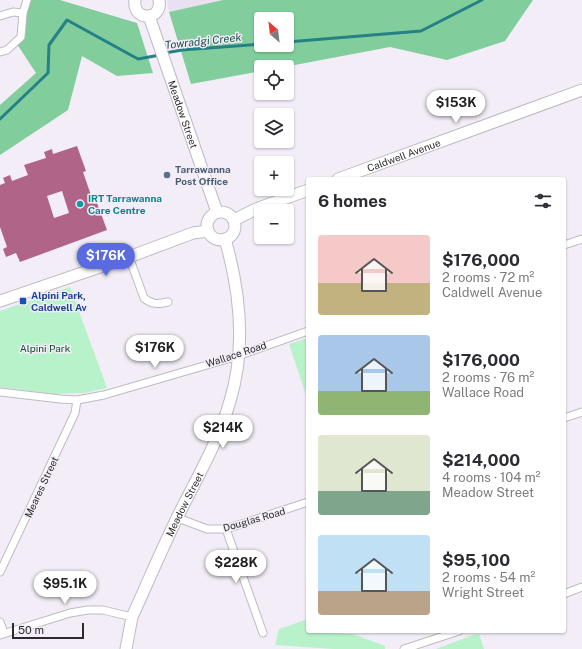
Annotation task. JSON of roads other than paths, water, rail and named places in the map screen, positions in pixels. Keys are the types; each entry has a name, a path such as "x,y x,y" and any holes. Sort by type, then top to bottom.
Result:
{"main road":[{"path":"135,0 134,5 138,12 145,16 149,16 157,12 160,4 159,0"},
{"name":"Meadow Street","path":"149,16 218,212"},
{"name":"Caldwell Avenue","path":"343,177 582,90"},
{"path":"234,220 256,209 306,191"},
{"path":"218,212 228,213 234,220 234,231 225,239 216,239 212,237 208,231 207,223 209,217 218,212"},
{"path":"0,301 129,257 193,233 208,231"},
{"name":"Meadow Street","path":"126,649 132,617 223,422 234,384 240,329 232,264 225,239"}],"street":[{"path":"0,52 7,50 21,37 23,13 27,0"},
{"path":"0,16 12,12 23,13"},
{"path":"566,244 582,239"},
{"path":"129,257 144,298 154,304 168,302"},
{"name":"Wallace Road","path":"0,392 60,400 77,400 104,395 238,356 306,332"},
{"name":"Meares Street","path":"0,572 75,413 77,400"},
{"path":"566,417 582,412"},
{"name":"Douglas Road","path":"178,518 207,529 226,529 306,503"},
{"path":"226,529 263,633"},
{"path":"566,593 582,587"},
{"path":"0,622 2,634 70,613 88,610 103,610 132,617"},
{"path":"404,649 453,633"}],"waterway":[{"name":"Towradgi Creek","path":"294,41 421,31 482,0"},
{"name":"Towradgi Creek","path":"0,119 48,73 49,45 67,20 138,59 160,55"},
{"name":"Towradgi Creek","path":"165,53 182,50 254,45"}],"place":[{"name":"Tarrawanna Post Office","path":"167,175"},
{"name":"IRT Tarrawanna Care Centre","path":"80,204"},
{"name":"Alpini Park, Caldwell Av","path":"23,301"}],"park label":[{"name":"Alpini Park","path":"45,348"}]}
